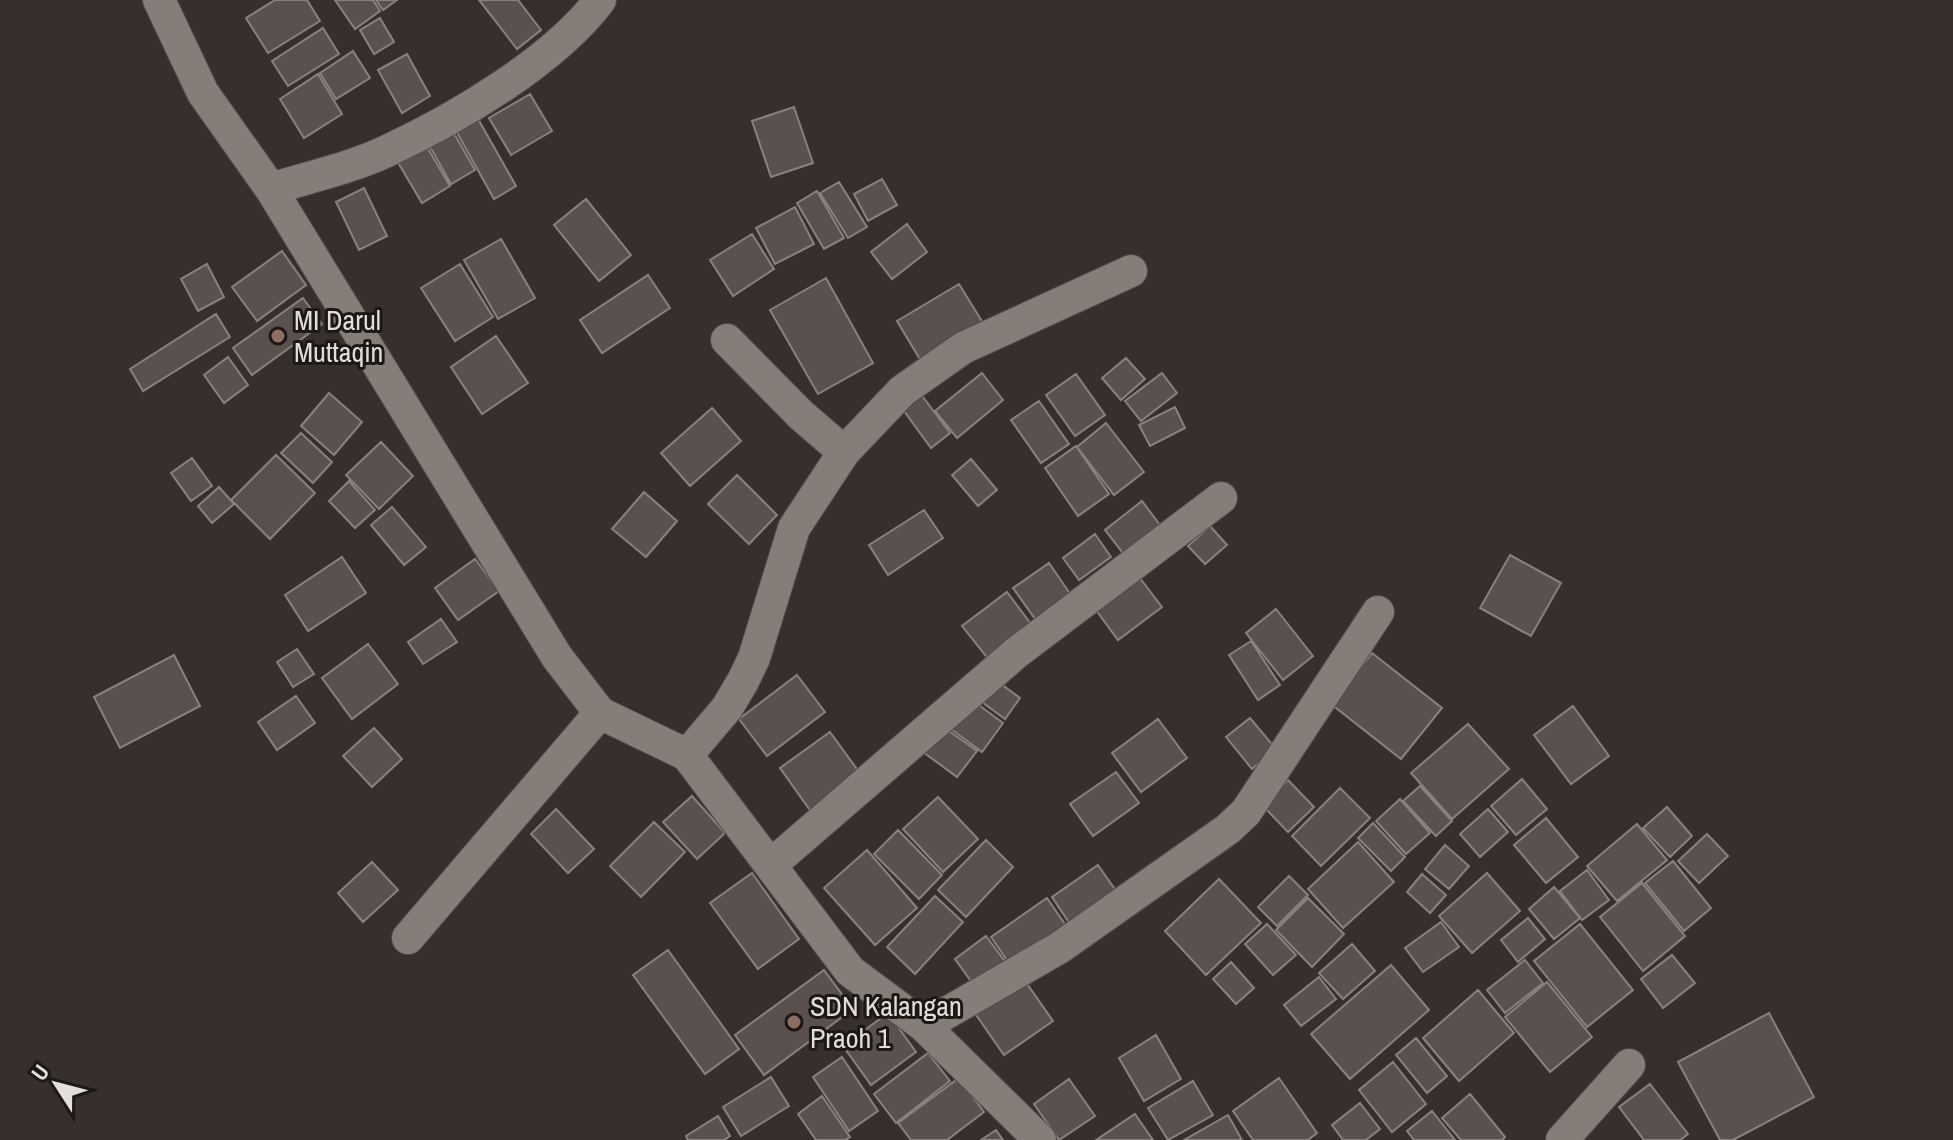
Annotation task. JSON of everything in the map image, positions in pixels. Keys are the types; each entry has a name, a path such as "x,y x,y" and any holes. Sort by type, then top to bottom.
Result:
{"street":[{"path":"159,0 203,93 271,189 557,657 600,713 687,755 850,971 924,1026 1040,1140"},
{"path":"271,189 385,152 452,117 528,68 600,0"},
{"path":"687,755 727,708 743,681 754,658 794,528 844,452 902,391 963,348 1131,271"},
{"path":"727,340 801,415 844,452"},
{"path":"772,864 1016,653 1221,498"},
{"path":"924,1026 1059,948 1228,829 1246,812 1378,612"},
{"path":"408,938 600,713"},
{"path":"1562,1140 1629,1065"}],"building":[{"path":"275,0 307,0 320,21 268,53 246,18"},
{"path":"335,0 373,0 380,11 355,29"},
{"path":"376,0 397,0 383,10"},
{"path":"479,0 518,0 541,30 517,49"},
{"path":"380,18 394,42 374,54 360,30"},
{"path":"323,28 339,54 288,86 272,61"},
{"path":"353,51 370,78 336,99 320,73"},
{"path":"407,54 430,96 402,113 378,70"},
{"path":"318,74 342,114 304,138 280,99"},
{"path":"530,94 552,131 511,155 489,118"},
{"path":"794,107 813,163 771,177 752,121"},
{"path":"477,117 516,186 494,199 455,129"},
{"path":"452,130 475,170 451,184 428,143"},
{"path":"424,142 450,186 422,203 396,159"},
{"path":"882,179 897,205 868,221 854,194"},
{"path":"839,182 867,227 848,238 820,193"},
{"path":"364,188 387,236 359,250 336,202"},
{"path":"817,191 844,238 824,249 797,203"},
{"path":"586,199 631,255 599,281 554,225"},
{"path":"795,207 814,244 775,264 756,228"},
{"path":"907,224 927,252 892,279 871,252"},
{"path":"752,234 774,269 733,296 710,260"},
{"path":"501,239 535,298 498,319 464,260"},
{"name":"MI Darul Muttaqin","path":"282,251 306,285 257,321 232,287"},
{"path":"207,264 224,297 198,311 181,279"},
{"path":"460,264 493,317 455,341 421,288"},
{"path":"648,275 670,308 602,353 580,320"},
{"path":"826,278 873,363 818,394 770,310"},
{"path":"959,284 983,323 921,361 897,321"},
{"name":"MI Darul Muttaqin","path":"303,298 322,324 252,375 233,348"},
{"path":"216,314 230,337 143,391 130,369"},
{"path":"496,336 528,383 482,414 451,367"},
{"name":"MI Darul Muttaqin","path":"228,357 248,385 224,403 204,375"},
{"path":"1126,358 1145,379 1121,400 1102,378"},
{"path":"982,373 1003,400 957,438 935,411"},
{"path":"1162,373 1177,393 1141,421 1125,401"},
{"path":"1076,374 1105,415 1075,436 1046,395"},
{"path":"329,393 362,422 334,455 301,426"},
{"path":"920,393 950,433 931,448 901,407"},
{"path":"1039,401 1069,444 1041,463 1011,420"},
{"path":"1175,407 1185,428 1150,446 1139,425"},
{"path":"712,408 741,441 690,486 661,453"},
{"path":"1106,423 1144,472 1114,495 1077,447"},
{"path":"301,433 332,462 313,483 281,453"},
{"path":"381,442 413,476 379,509 346,475"},
{"path":"1076,446 1109,494 1078,516 1045,468"},
{"path":"276,455 315,493 270,539 231,500"},
{"path":"192,458 212,486 191,501 171,473"},
{"path":"971,459 997,490 978,506 952,475"},
{"path":"737,475 777,515 749,544 708,504"},
{"path":"349,481 375,510 355,528 329,501"},
{"path":"219,487 234,504 212,523 198,506"},
{"path":"644,492 677,521 646,557 612,529"},
{"path":"1142,501 1163,529 1126,557 1105,530"},
{"path":"392,507 426,547 404,565 371,525"},
{"path":"924,510 943,538 888,575 869,545"},
{"path":"1210,526 1227,545 1205,564 1188,546"},
{"path":"1095,534 1111,557 1079,580 1063,558"},
{"path":"1510,555 1561,583 1531,636 1480,608"},
{"path":"342,557 366,593 308,631 285,595"},
{"path":"475,559 499,591 458,620 435,588"},
{"path":"1049,563 1073,598 1038,623 1013,588"},
{"path":"1133,569 1162,607 1118,640 1090,602"},
{"path":"1007,592 1034,628 990,661 962,626"},
{"path":"1276,609 1313,656 1283,680 1246,633"},
{"path":"441,619 457,642 423,664 408,642"},
{"path":"1251,641 1280,685 1258,700 1229,655"},
{"path":"368,644 398,684 352,719 322,678"},
{"path":"297,649 314,674 293,687 277,662"},
{"path":"1372,653 1442,708 1401,759 1331,704"},
{"path":"174,655 200,706 120,748 94,697"},
{"path":"797,675 825,712 767,756 739,719"},
{"path":"993,678 1020,698 1005,719 978,699"},
{"path":"296,696 315,723 277,750 258,722"},
{"path":"972,700 1003,723 982,752 951,729"},
{"path":"1573,706 1609,756 1571,784 1534,735"},
{"path":"1250,718 1276,749 1252,769 1226,737"},
{"path":"1158,719 1187,758 1141,792 1112,753"},
{"path":"1468,724 1509,769 1452,819 1411,773"},
{"path":"942,726 977,751 957,777 923,752"},
{"path":"374,728 402,759 372,787 343,756"},
{"path":"830,732 862,776 812,813 780,768"},
{"path":"1116,772 1139,803 1093,836 1070,804"},
{"path":"1522,779 1547,809 1516,835 1491,806"},
{"path":"1288,780 1314,807 1288,832 1262,805"},
{"path":"1420,786 1452,821 1436,836 1403,801"},
{"path":"1340,788 1370,818 1321,866 1292,836"},
{"path":"692,796 725,833 697,859 663,822"},
{"path":"938,797 978,839 943,872 903,829"},
{"path":"1400,799 1430,833 1406,854 1376,821"},
{"path":"1667,807 1692,836 1670,857 1643,828"},
{"path":"556,809 594,849 568,873 531,834"},
{"path":"1488,809 1508,832 1480,857 1460,834"},
{"path":"1546,818 1578,857 1546,883 1514,845"},
{"path":"654,822 685,852 641,897 610,866"},
{"path":"1373,823 1405,857 1391,871 1358,838"},
{"path":"1637,824 1667,860 1617,901 1587,866"},
{"path":"898,830 942,875 919,899 874,854"},
{"path":"1707,834 1728,856 1699,883 1678,861"},
{"path":"986,840 1013,867 966,917 938,890"},
{"path":"1358,842 1394,882 1343,928 1308,889"},
{"path":"1445,845 1469,866 1449,889 1425,869"},
{"path":"867,850 917,908 875,945 824,888"},
{"path":"1673,861 1711,908 1684,931 1645,883"},
{"path":"372,862 398,890 363,922 338,893"},
{"path":"1098,865 1121,898 1074,930 1052,897"},
{"path":"1587,870 1609,900 1582,920 1560,891"},
{"name":"SDN Kalangan Praoh 1","path":"752,873 799,939 758,969 710,903"},
{"path":"1487,873 1520,911 1472,953 1439,916"},
{"path":"1422,874 1446,895 1430,913 1407,892"},
{"path":"1289,876 1308,895 1277,926 1258,907"},
{"path":"1219,879 1261,923 1206,975 1165,931"},
{"path":"1642,883 1685,936 1643,971 1600,917"},
{"path":"1554,887 1580,918 1554,939 1529,909"},
{"path":"935,896 963,922 915,974 887,947"},
{"path":"1047,898 1071,933 1015,972 991,937"},
{"path":"1308,898 1344,934 1312,967 1276,930"},
{"path":"1528,918 1545,939 1518,962 1501,940"},
{"path":"1441,922 1459,947 1423,972 1405,948"},
{"path":"1267,924 1296,955 1273,975 1245,944"},
{"path":"1580,924 1633,990 1587,1027 1534,961"},
{"path":"986,936 1009,967 978,991 955,959"},
{"path":"1352,944 1375,971 1343,999 1319,973"},
{"name":"SDN Kalangan Praoh 1","path":"668,950 739,1049 705,1074 633,975"},
{"path":"1672,955 1695,983 1663,1008 1641,979"},
{"path":"1525,960 1543,983 1505,1013 1487,990"},
{"path":"1231,962 1254,988 1236,1004 1213,979"},
{"path":"1391,965 1429,1010 1350,1079 1311,1034"},
{"name":"SDN Kalangan Praoh 1","path":"824,970 853,1009 764,1075 735,1035"},
{"path":"1319,977 1336,999 1301,1026 1284,1005"},
{"path":"1023,978 1053,1021 1004,1055 974,1012"},
{"path":"1547,982 1592,1037 1550,1072 1505,1017"},
{"path":"1478,990 1514,1033 1459,1081 1423,1038"},
{"path":"888,1013 916,1052 871,1085 843,1046"},
{"path":"1769,1013 1814,1097 1733,1140 1720,1140 1678,1062"},
{"path":"1156,1035 1181,1079 1144,1101 1119,1058"},
{"path":"1416,1038 1447,1076 1427,1093 1396,1055"},
{"path":"928,1053 950,1081 896,1123 874,1094"},
{"path":"842,1057 878,1111 849,1131 813,1077"},
{"path":"1393,1062 1426,1104 1392,1132 1359,1090"},
{"path":"771,1077 789,1106 741,1136 723,1107"},
{"path":"959,1078 984,1112 947,1140 911,1140 898,1123"},
{"path":"1279,1078 1317,1133 1308,1140 1253,1140 1233,1111"},
{"path":"1069,1079 1095,1116 1059,1140 1034,1104"},
{"path":"1193,1081 1213,1115 1168,1140 1148,1108"},
{"path":"1650,1084 1688,1134 1680,1140 1644,1140 1619,1107"},
{"path":"1470,1094 1505,1137 1502,1140 1461,1140 1442,1118"},
{"path":"822,1096 850,1137 845,1140 816,1140 798,1114"},
{"path":"1360,1103 1380,1129 1366,1140 1343,1140 1332,1125"},
{"path":"1432,1111 1455,1140 1414,1140 1407,1131"},
{"path":"1135,1114 1153,1140 1096,1140"},
{"path":"1228,1115 1242,1140 1184,1140"},
{"path":"718,1116 730,1136 724,1140 688,1140 686,1136"},
{"path":"996,1130 1003,1140 981,1140"}],"place":[{"name":"MI Darul Muttaqin","path":"278,336"},
{"name":"SDN Kalangan Praoh 1","path":"794,1022"}]}
